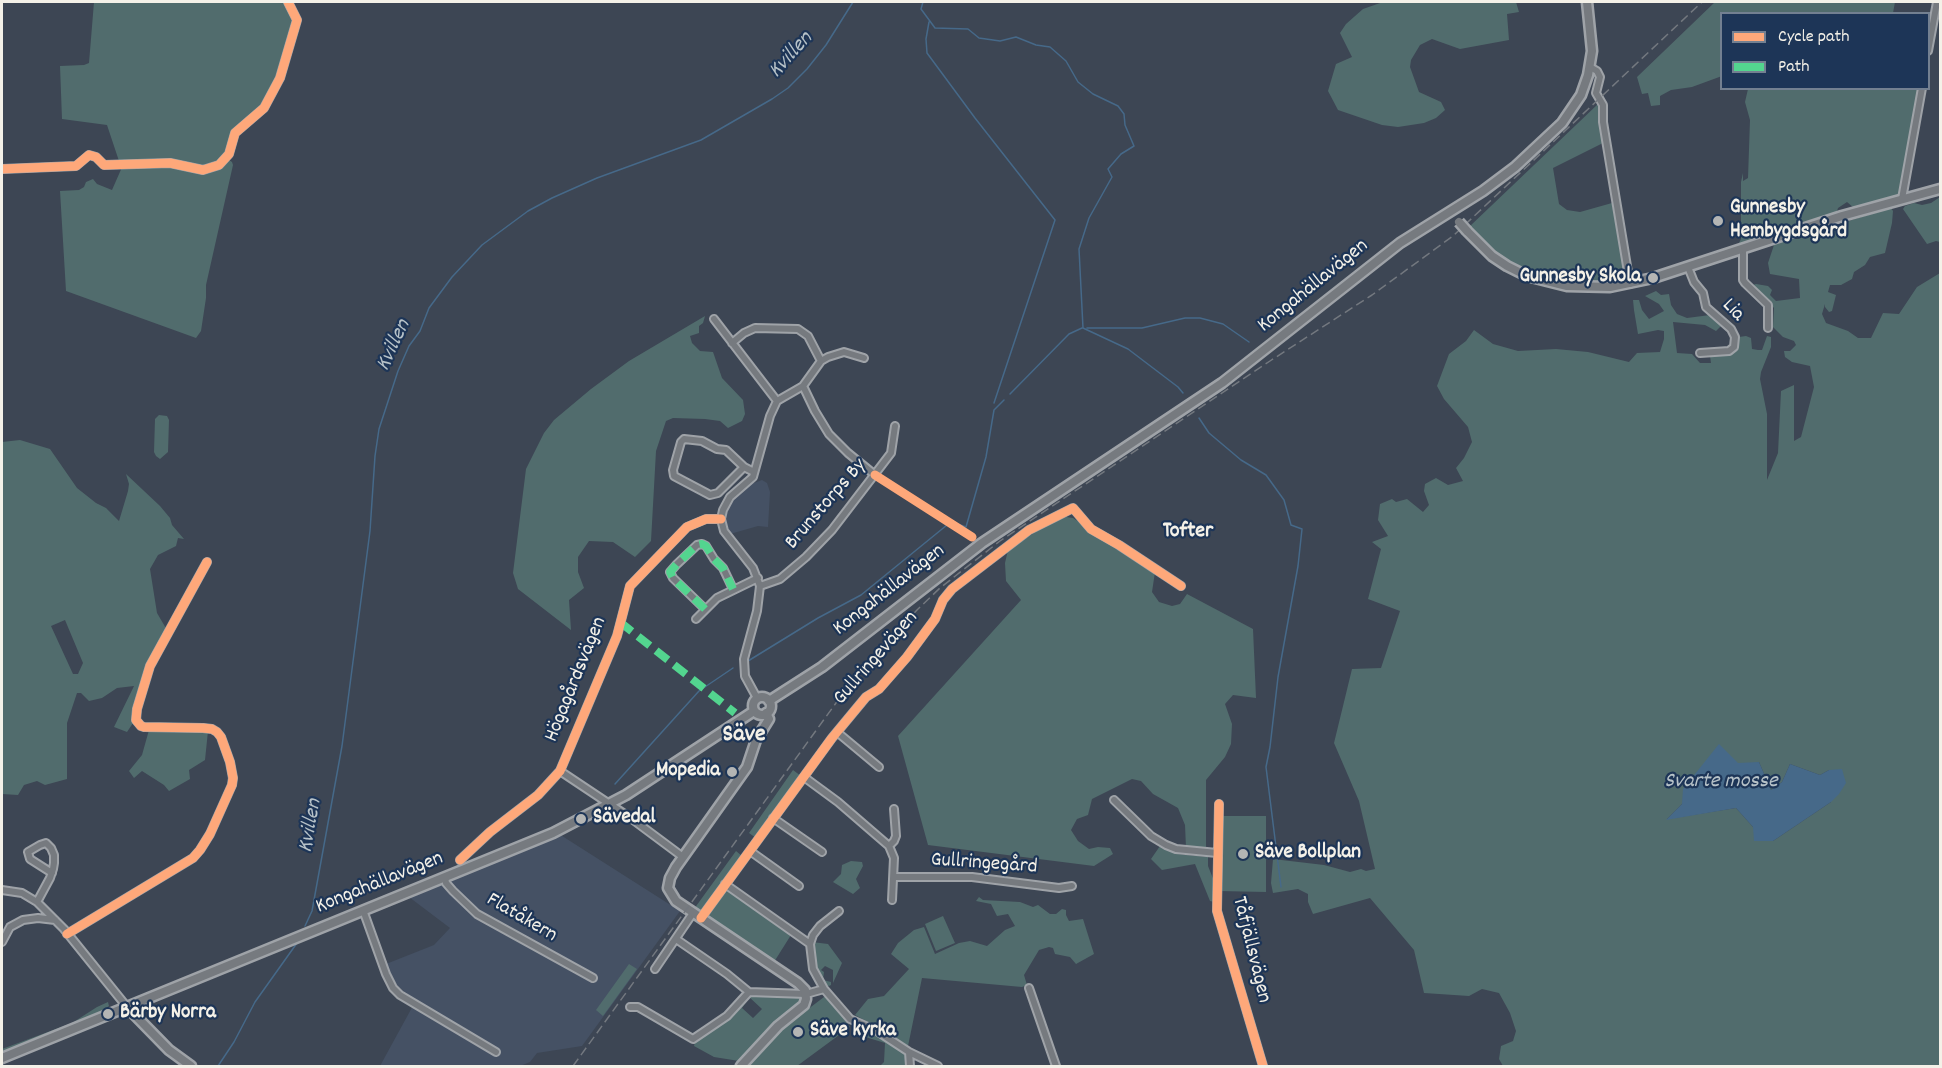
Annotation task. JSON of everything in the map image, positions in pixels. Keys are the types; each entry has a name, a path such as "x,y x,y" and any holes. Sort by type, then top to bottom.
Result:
{"main road":[{"name":"Kongahällavägen","path":"769,701 822,667 982,543 1222,383 1377,259 1505,175 1558,126 1581,95 1590,67 1592,43 1587,2"},
{"path":"1451,211 1485,250 1501,262 1536,279 1567,286 1610,287 1630,284 1688,267 1902,199 1941,189"},
{"path":"757,698 769,701 770,707 766,713 761,715 754,711 753,703 757,698"},
{"name":"Kongahällavägen","path":"2,1058 553,833 641,786 754,711"},
{"path":"741,1066 778,1026 804,1005 806,994 798,983 697,916 676,901 669,891 672,874 747,767 756,740 769,719 766,713"},
{"path":"127,1007 169,1050 191,1066"}],"street":[{"path":"2,169 76,166 89,155 96,157 104,165 170,163 203,170 219,165 229,154 234,133 264,108 277,84 297,20 288,2"},
{"path":"1930,45 1937,2"},
{"path":"1590,67 1597,70 1599,77 1596,93 1603,105 1603,122 1630,284"},
{"path":"1902,199 1922,90"},
{"path":"1743,249 1744,283 1768,305 1768,328"},
{"name":"Lia","path":"1688,267 1694,282 1703,293 1706,307 1731,329 1735,337 1734,347 1729,351 1700,353"},
{"path":"714,319 777,401"},
{"path":"732,343 744,333 755,328 798,329 808,336 821,361"},
{"path":"757,698 746,676 744,659 757,611 760,586 753,568 726,535 721,519 724,506 730,497 749,482 777,401 802,386 821,361 837,353 844,352 864,358"},
{"path":"802,386 829,434 875,475"},
{"name":"Brunstorps By","path":"760,586 780,579 806,557 832,530 893,450 895,426"},
{"path":"744,467 718,493 710,495 674,476 681,442 684,439 702,441 717,449 726,450 744,467 754,472"},
{"name":"Gullringevägen","path":"655,969 676,939 725,884 837,732 866,697 880,687 907,657 935,619 943,600 952,589 1029,530 1073,508 1091,530 1119,545 1181,586"},
{"name":"Högagårdsvägen","path":"460,860 490,832 532,801 560,771 617,636 630,586 687,527 706,519 721,519"},
{"path":"705,609 673,578 670,572 697,545 706,546 723,568 733,589"},
{"path":"67,934 193,858 210,834 232,785 230,762 217,732 204,728 144,727 136,720 136,709 150,666 207,562"},
{"path":"696,619 714,600 758,578"},
{"name":"Gullringevägen","path":"837,732 879,767"},
{"name":"Högagårdsvägen","path":"560,771 611,804 683,857"},
{"path":"804,777 889,846 894,858 892,900"},
{"path":"1114,800 1151,836 1166,845 1176,849 1217,854"},
{"name":"Tåfjällsvägen","path":"1219,804 1216,901 1263,1066"},
{"path":"889,846 896,836 894,809"},
{"path":"774,818 822,852"},
{"path":"37,902 52,873 54,855 48,845 42,843 28,852 30,859 52,873"},
{"path":"750,851 799,886"},
{"name":"Flatåkern","path":"445,877 446,883 477,914 593,978"},
{"name":"Gullringegård","path":"894,877 972,877 1059,888 1072,886"},
{"path":"725,884 810,944"},
{"path":"2,890 22,892 37,902 67,934 127,1007"},
{"path":"363,910 393,988 400,995 496,1052"},
{"path":"839,911 820,926 810,944 813,969 824,989 850,1019 877,1031 909,1052 938,1066"},
{"path":"2,942 10,927 20,921 38,918 55,920"},
{"path":"676,939 727,974 748,992 806,994 824,989"},
{"path":"1029,988 1056,1066"},
{"path":"630,1006 638,1007 693,1039 727,1016 748,992"},
{"path":"909,1052 910,1066"}],"shaded area":[{"path":"762,480 767,483 770,492 768,527 758,526 730,534 725,519 732,500 751,484"},
{"path":"559,834 680,911 582,1046 537,1053 530,1062 520,1066 380,1066 415,1002 396,984 386,964 434,945 450,928 409,897"}],"green space":[{"path":"94,2 285,2 295,19 288,49 272,93 256,114 232,132 225,154 218,162 206,167 168,160 119,161 107,125 62,119 60,66 89,63"},
{"path":"1383,2 1516,2 1519,12 1507,14 1509,40 1460,49 1432,39 1420,45 1411,60 1410,67 1419,92 1441,102 1445,110 1436,118 1424,123 1398,127 1382,125 1338,110 1328,91 1336,64 1352,57 1340,33 1346,24 1363,9"},
{"path":"1715,2 1895,2 1893,12 1720,12 1720,77 1692,87 1671,90 1660,96 1660,105 1651,106 1648,93 1642,94 1637,77"},
{"path":"1748,90 1919,90 1899,197 1854,208 1847,202 1838,208 1836,214 1713,254 1738,245 1741,239 1741,182 1743,173 1743,181 1748,178 1750,120 1745,102"},
{"path":"1598,104 1603,143 1553,168 1559,204 1567,210 1580,212 1612,203 1625,279 1608,284 1562,282 1531,275 1492,250 1469,227"},
{"path":"229,160 233,165 206,285 201,331 196,338 66,291 60,191 79,190 86,182 93,179 97,184 112,190 123,165 175,166 206,173 219,168"},
{"path":"1940,197 1940,242 1927,244 1903,209 1914,203 1922,205 1931,203"},
{"path":"1891,208 1893,211 1885,253 1870,257 1865,265 1854,272 1852,279 1841,285 1830,285 1828,292 1836,295 1832,311 1829,312 1825,304 1822,314 1826,323 1848,331 1858,338 1871,338 1883,313 1899,314 1917,287 1940,273 1940,1066 1503,1066 1499,1059 1501,1046 1513,1041 1516,1031 1510,1013 1499,993 1482,989 1469,996 1424,993 1414,950 1370,898 1313,914 1308,902 1308,894 1298,889 1273,893 1271,883 1273,859 1324,865 1350,872 1375,869 1359,801 1334,743 1352,669 1381,668 1400,611 1368,599 1381,549 1372,542 1388,536 1378,520 1380,504 1392,499 1396,502 1407,499 1423,512 1429,505 1424,491 1425,484 1436,478 1448,485 1463,481 1456,468 1472,442 1468,427 1444,399 1437,386 1449,354 1466,341 1474,330 1493,344 1518,351 1556,349 1588,352 1629,362 1637,353 1660,352 1664,331 1638,334 1633,300 1639,300 1642,310 1649,319 1664,311 1659,304 1645,296 1656,291 1661,295 1669,294 1671,305 1677,314 1687,318 1710,315 1722,325 1716,331 1705,325 1673,322 1677,353 1692,354 1700,363 1711,363 1710,356 1729,356 1738,348 1739,337 1751,338 1752,349 1762,350 1767,336 1771,337 1771,347 1760,379 1767,414 1767,480 1778,453 1781,391 1794,385 1794,441 1801,437 1814,387 1810,366 1792,362 1785,357 1784,351 1790,351 1796,345 1794,341 1783,337 1773,327 1774,308 1750,286 1756,284 1768,286 1772,290 1770,295 1776,301 1800,298 1799,279 1770,274 1768,263 1774,245 1788,239 1798,239 1807,233 1839,226 1842,223","holes":["1759,762 1771,790 1782,782 1790,764 1820,775 1829,770 1831,802 1773,841 1753,827 1736,808 1667,819 1682,804"]},
{"path":"705,316 703,323 699,326 699,333 690,336 692,343 700,351 713,352 722,378 743,400 745,414 742,421 728,428 720,421 705,419 673,418 666,421 656,451 651,541 635,557 613,542 589,541 578,557 578,572 584,588 569,600 571,630 518,589 513,573 526,469 544,433 554,420 629,361"},
{"path":"159,415 167,416 169,420 168,452 160,459 154,452 155,419"},
{"path":"20,440 50,449 77,488 106,508 119,521 128,491 129,484 126,474 160,506 184,539 178,538 176,546 158,555 150,569 157,613 167,630 148,664 142,681 135,720 127,732 114,727 134,686 117,688 102,698 89,701 81,693 77,693 67,723 67,779 45,785 37,781 24,785 18,795 2,794 2,442","holes":["65,620 83,663 78,674 73,674 51,626"]},
{"path":"1066,517 1073,518 1155,572 1152,592 1159,602 1172,606 1180,604 1187,594 1253,629 1256,698 1233,695 1225,704 1232,724 1231,744 1225,757 1206,780 1206,851 1186,848 1185,825 1178,808 1153,794 1141,781 1132,779 1092,799 1088,815 1077,819 1071,830 1078,841 1089,849 1110,848 1113,854 1094,866 928,845 898,736 1021,600 1006,581 1005,563 1008,550 1043,527"},
{"path":"149,730 208,731 205,760 189,770 190,779 169,791 164,785 142,771 134,778 129,771 142,755"},
{"path":"793,770 801,776 756,838 749,833"},
{"name":"Säve Bollplan","path":"1220,816 1266,816 1266,892 1219,891"},
{"path":"1160,846 1178,854 1208,857 1208,866 1214,881 1214,902 1210,901 1195,864 1162,870 1151,859"},
{"path":"736,851 742,856 720,888 698,912 694,909"},
{"path":"851,861 862,862 863,866 856,879 860,888 853,894 833,882 841,874 842,865"},
{"path":"725,890 791,935 774,962 708,917"},
{"path":"979,897 983,900 1020,902 1033,907 1038,905 1050,914 1056,914 1062,909 1066,910 1069,921 1083,919 1094,954 1076,964 1070,957 1055,954 1053,948 1039,950 1024,975 1027,985 1022,987 922,978 908,1046 855,1015 868,999 884,996 909,969 891,954 898,943 914,930 924,927 935,954 959,943 970,941 987,946 1005,930 1015,926 1008,914 997,916 991,904 976,901"},
{"path":"943,916 955,943 936,951 925,924"},
{"path":"812,942 828,944 842,963 833,983 833,970 825,966 821,970 824,972 823,980 831,982 829,986 823,984 816,972"},
{"path":"629,964 637,969 603,1016 596,1010"},
{"path":"750,994 801,996 802,998 799,1004 775,1023 739,1061 714,1057 694,1046 695,1042 731,1017 745,999 747,1001 742,1008 753,1018 762,1009 748,996"},
{"path":"824,997 829,997 850,1027 797,1066 746,1066 778,1032"},
{"path":"108,1002 109,1006 93,1017 2,1053 2,1049 72,1023"},
{"path":"863,1028 904,1051 909,1066 880,1066 884,1062 885,1043 862,1036"}],"water":[{"name":"Svarte mosse","path":"1719,744 1738,763 1759,762 1771,790 1782,782 1790,764 1820,775 1829,770 1842,769 1846,783 1831,802 1773,841 1754,841 1753,827 1736,808 1666,820 1682,804 1683,789"}],"waterway":[{"name":"Kvillen","path":"305,926 312,911 342,746 370,531 379,429 398,371 409,346 420,331 429,308 452,277 482,245 528,211 597,178 701,140 788,88 826,45 853,2"},
{"path":"923,2 921,9 935,28 968,29 979,38 1000,41 1016,37 1036,45 1050,47 1066,61 1078,82 1093,94 1118,106 1124,114 1125,125 1134,146 1121,154 1108,169 1112,177 1089,218 1079,249 1083,328 1128,349 1183,393"},
{"path":"929,22 926,39 927,53 1055,220 994,403"},
{"path":"1087,328 1142,328 1185,318 1200,318 1223,324 1249,342"},
{"path":"1010,394 1069,334 1082,328"},
{"path":"952,522 966,527 986,457 994,410 1004,400"},
{"path":"1199,418 1209,433 1241,460 1266,475 1284,500 1291,525 1302,529 1266,767 1281,887"},
{"path":"748,661 818,618 861,595 947,525"},
{"path":"615,784 699,691 733,668"},
{"name":"Kvillen","path":"218,1066 234,1042 255,1002 297,943"}],"railway":[{"path":"573,1066 849,685 883,645 940,588 1000,541 1372,295 1453,236 1702,2"}],"marked path":[{"path":"705,609 673,578 670,572 697,545 706,546 723,568 733,589"},
{"path":"620,622 735,713"}],"cycle path":[{"path":"2,169 76,166 89,155 96,157 104,165 170,163 203,170 219,165 229,154 235,133 264,108 280,78 297,20 288,2"},
{"path":"875,475 972,537"},
{"path":"701,918 832,738 866,697 879,689 907,657 935,619 943,600 952,589 1029,530 1073,508 1091,529 1181,586"},
{"path":"460,860 490,832 538,795 560,771 617,636 630,586 687,527 706,519 721,519"},
{"path":"67,934 193,858 210,834 232,785 230,762 217,732 203,728 144,727 136,720 150,666 207,562"},
{"path":"1219,804 1217,911 1263,1066"}],"place":[{"name":"Gunnesby Hembygdsgård","path":"1718,221"},
{"name":"Gunnesby Skola","path":"1653,278"},
{"name":"Mopedia","path":"732,772"},
{"name":"Sävedal","path":"581,819"},
{"name":"Säve Bollplan","path":"1243,854"},
{"name":"Bärby Norra","path":"108,1014"},
{"name":"Säve kyrka","path":"798,1032"}],"district":[{"name":"Tofter","path":"1188,533"},
{"name":"Säve","path":"744,737"}]}
